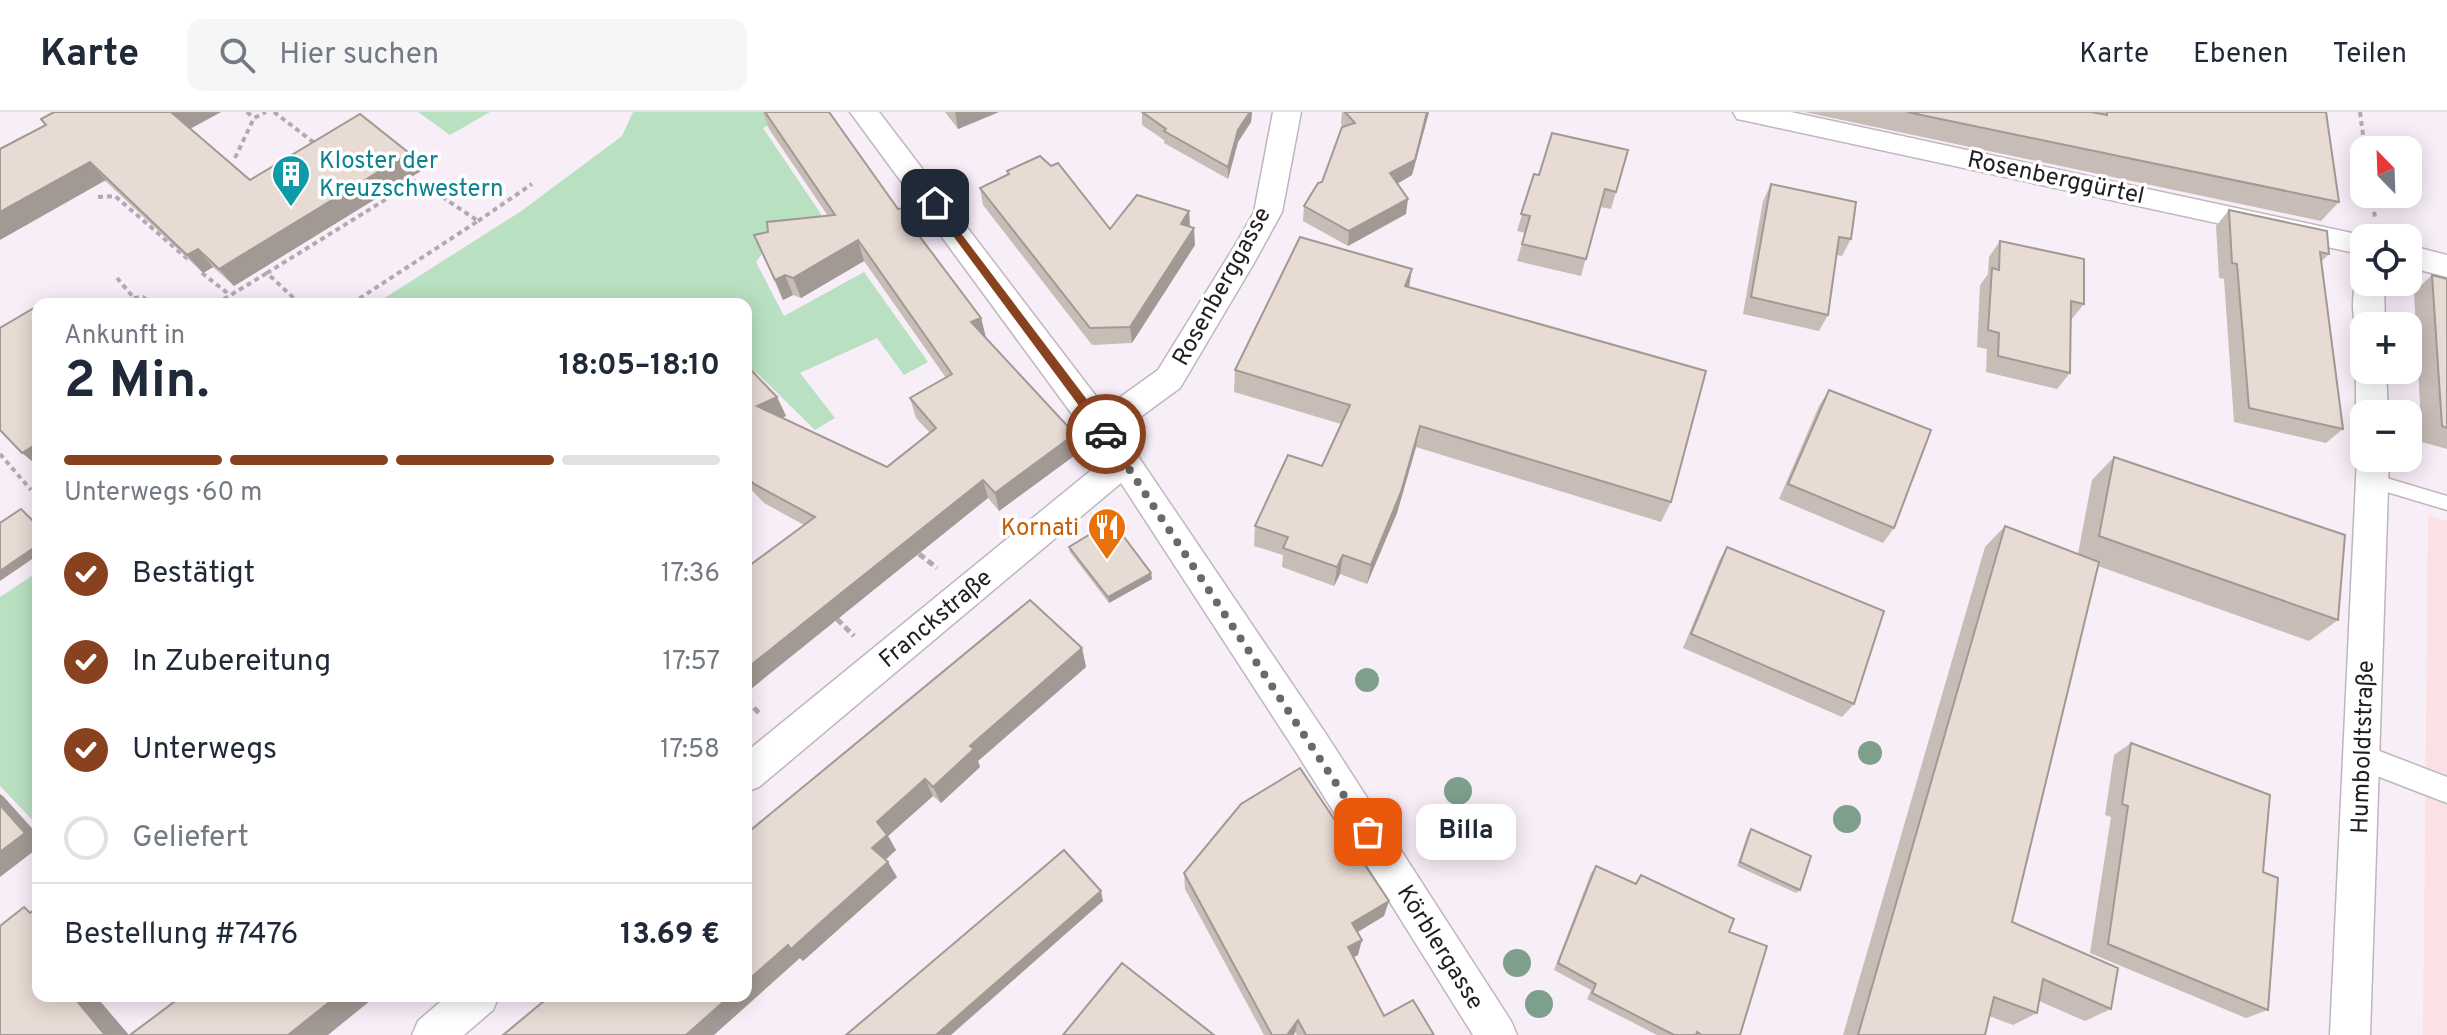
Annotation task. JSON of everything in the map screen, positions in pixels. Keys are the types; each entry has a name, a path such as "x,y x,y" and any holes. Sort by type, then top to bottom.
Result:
{"street":[{"name":"Körblergasse","path":"864,112 1125,461 1311,743 1497,1035"},
{"name":"Rosenberggasse","path":"1102,428 1169,379 1244,255 1268,212 1287,112"},
{"name":"Rosenberggürtel","path":"1747,112 2209,208 2350,241"},
{"path":"2422,260 2447,266"},
{"name":"Franckstraße","path":"752,770 1125,461"},
{"name":"Humboldtstraße","path":"2350,1035 2373,472"},
{"path":"2361,757 2447,790"},
{"path":"432,1035 472,1002"}],"lane":[{"path":"2377,472 2447,503"}],"path":[{"path":"247,112 254,118"},
{"path":"235,158 254,118 266,112"},
{"path":"274,112 321,148"},
{"path":"2360,112 2363,136"},
{"path":"225,298 417,180 478,221"},
{"path":"360,298 532,184"},
{"path":"98,197 115,196 190,261"},
{"path":"202,273 230,295"},
{"path":"267,273 294,298"},
{"path":"117,278 134,298 145,298"},
{"path":"0,454 31,490"},
{"path":"919,554 938,570"},
{"path":"837,619 854,636"},
{"path":"752,706 759,713"}],"shaded area":[{"path":"2428,515 2447,521 2447,1035 2423,1035"}],"green space":[{"path":"418,112 490,112 450,135"},
{"path":"633,112 801,112 763,128 821,214 822,231 773,238 756,262 784,316 864,272 928,362 904,375 877,338 800,373 835,418 815,430 757,373 752,376 752,298 384,298 520,212 622,136"},
{"path":"32,576 32,820 0,786 0,597"}],"building":[{"path":"54,112 173,112 250,180 360,114 409,153 219,269 198,249 187,255 90,162 0,212 0,149 46,125 41,119"},
{"path":"765,112 829,112 898,209 912,207 902,213 981,318 971,322 1075,434 995,493 983,480 752,664 752,564 815,517 752,482 752,371 777,397 757,406 887,467 936,428 910,398 952,374 858,240 793,278 785,275 775,280 754,235 768,232 767,222 835,215"},
{"path":"1142,112 1250,112 1238,130 1228,167 1164,131 1166,129"},
{"path":"1345,112 1427,112 1415,160 1390,173 1408,199 1349,231 1304,206 1318,183 1322,182 1342,127 1355,123"},
{"path":"1907,112 2091,112 2107,115 2107,112 2326,112 2339,202"},
{"path":"1552,133 1628,150 1616,192 1605,189 1586,259 1522,244 1530,216 1521,214 1534,174 1539,175"},
{"path":"1040,156 1051,166 1058,163 1110,229 1137,195 1189,211 1181,224 1194,228 1130,327 1090,328 980,188"},
{"path":"1771,184 1856,202 1851,239 1839,237 1828,315 1751,297"},
{"path":"2229,210 2327,231 2329,254 2320,252 2343,429 2249,408 2237,264 2232,263"},
{"path":"1300,237 1412,269 1405,286 1706,371 1671,502 1420,426 1401,492 1371,565 1343,555 1337,567 1283,548 1288,537 1255,526 1288,455 1322,466 1350,405 1235,370"},
{"path":"2000,241 2084,259 2084,304 2071,301 2070,373 1998,356 1999,333 1988,330 1992,268 1999,270"},
{"path":"2432,275 2447,279 2447,428 2442,426"},
{"path":"32,309 32,447 22,453 0,430 0,328"},
{"path":"1829,390 1931,430 1894,528 1788,484"},
{"path":"2114,457 2345,535 2338,620 2099,536"},
{"path":"21,509 32,520 32,549 0,571 0,523"},
{"path":"1112,521 1151,573 1108,597 1069,547"},
{"path":"2005,526 2099,562 2012,922 2118,968 2111,1009 2043,979 2037,1013 1994,997 1985,1035 1858,1035"},
{"path":"1727,547 1884,611 1854,704 1691,634"},
{"path":"1030,600 1082,648 970,746 974,749 933,787 925,779 877,822 887,835 872,848 888,862 791,949 788,945 752,977 752,829"},
{"path":"2131,743 2270,795 2263,872 2278,878 2268,1010 2108,944 2128,806 2122,804"},
{"path":"1300,768 1389,901 1352,923 1362,940 1348,947 1384,1016 1413,1000 1434,1035 1306,1035 1298,1020 1287,1035 1272,1035 1184,873 1241,804"},
{"path":"0,805 25,833 0,852"},
{"path":"1751,829 1811,856 1800,890 1740,862"},
{"path":"1064,850 1101,891 936,1035 846,1035"},
{"path":"1596,866 1636,884 1641,875 1734,919 1729,932 1767,946 1740,1035 1702,1035 1697,1032 1696,1035 1674,1035 1592,993 1596,984 1558,963"},
{"path":"24,907 32,912 32,1002 78,1002 105,1035 0,1035 0,926"},
{"path":"1122,963 1214,1035 1063,1035"},
{"path":"174,1002 329,1002 288,1035 130,1035"},
{"path":"543,1002 723,1002 686,1035 503,1035"}],"way so far":[{"path":"1106,434 1368,832"}],"place":[{"name":"Kloster der Kreuzschwestern","path":"291,208"},
{"name":"Kornati","path":"1107,561"},
{"name":"Billa","path":"1368,832"}],"route":[{"path":"935,203 1106,434"}]}
